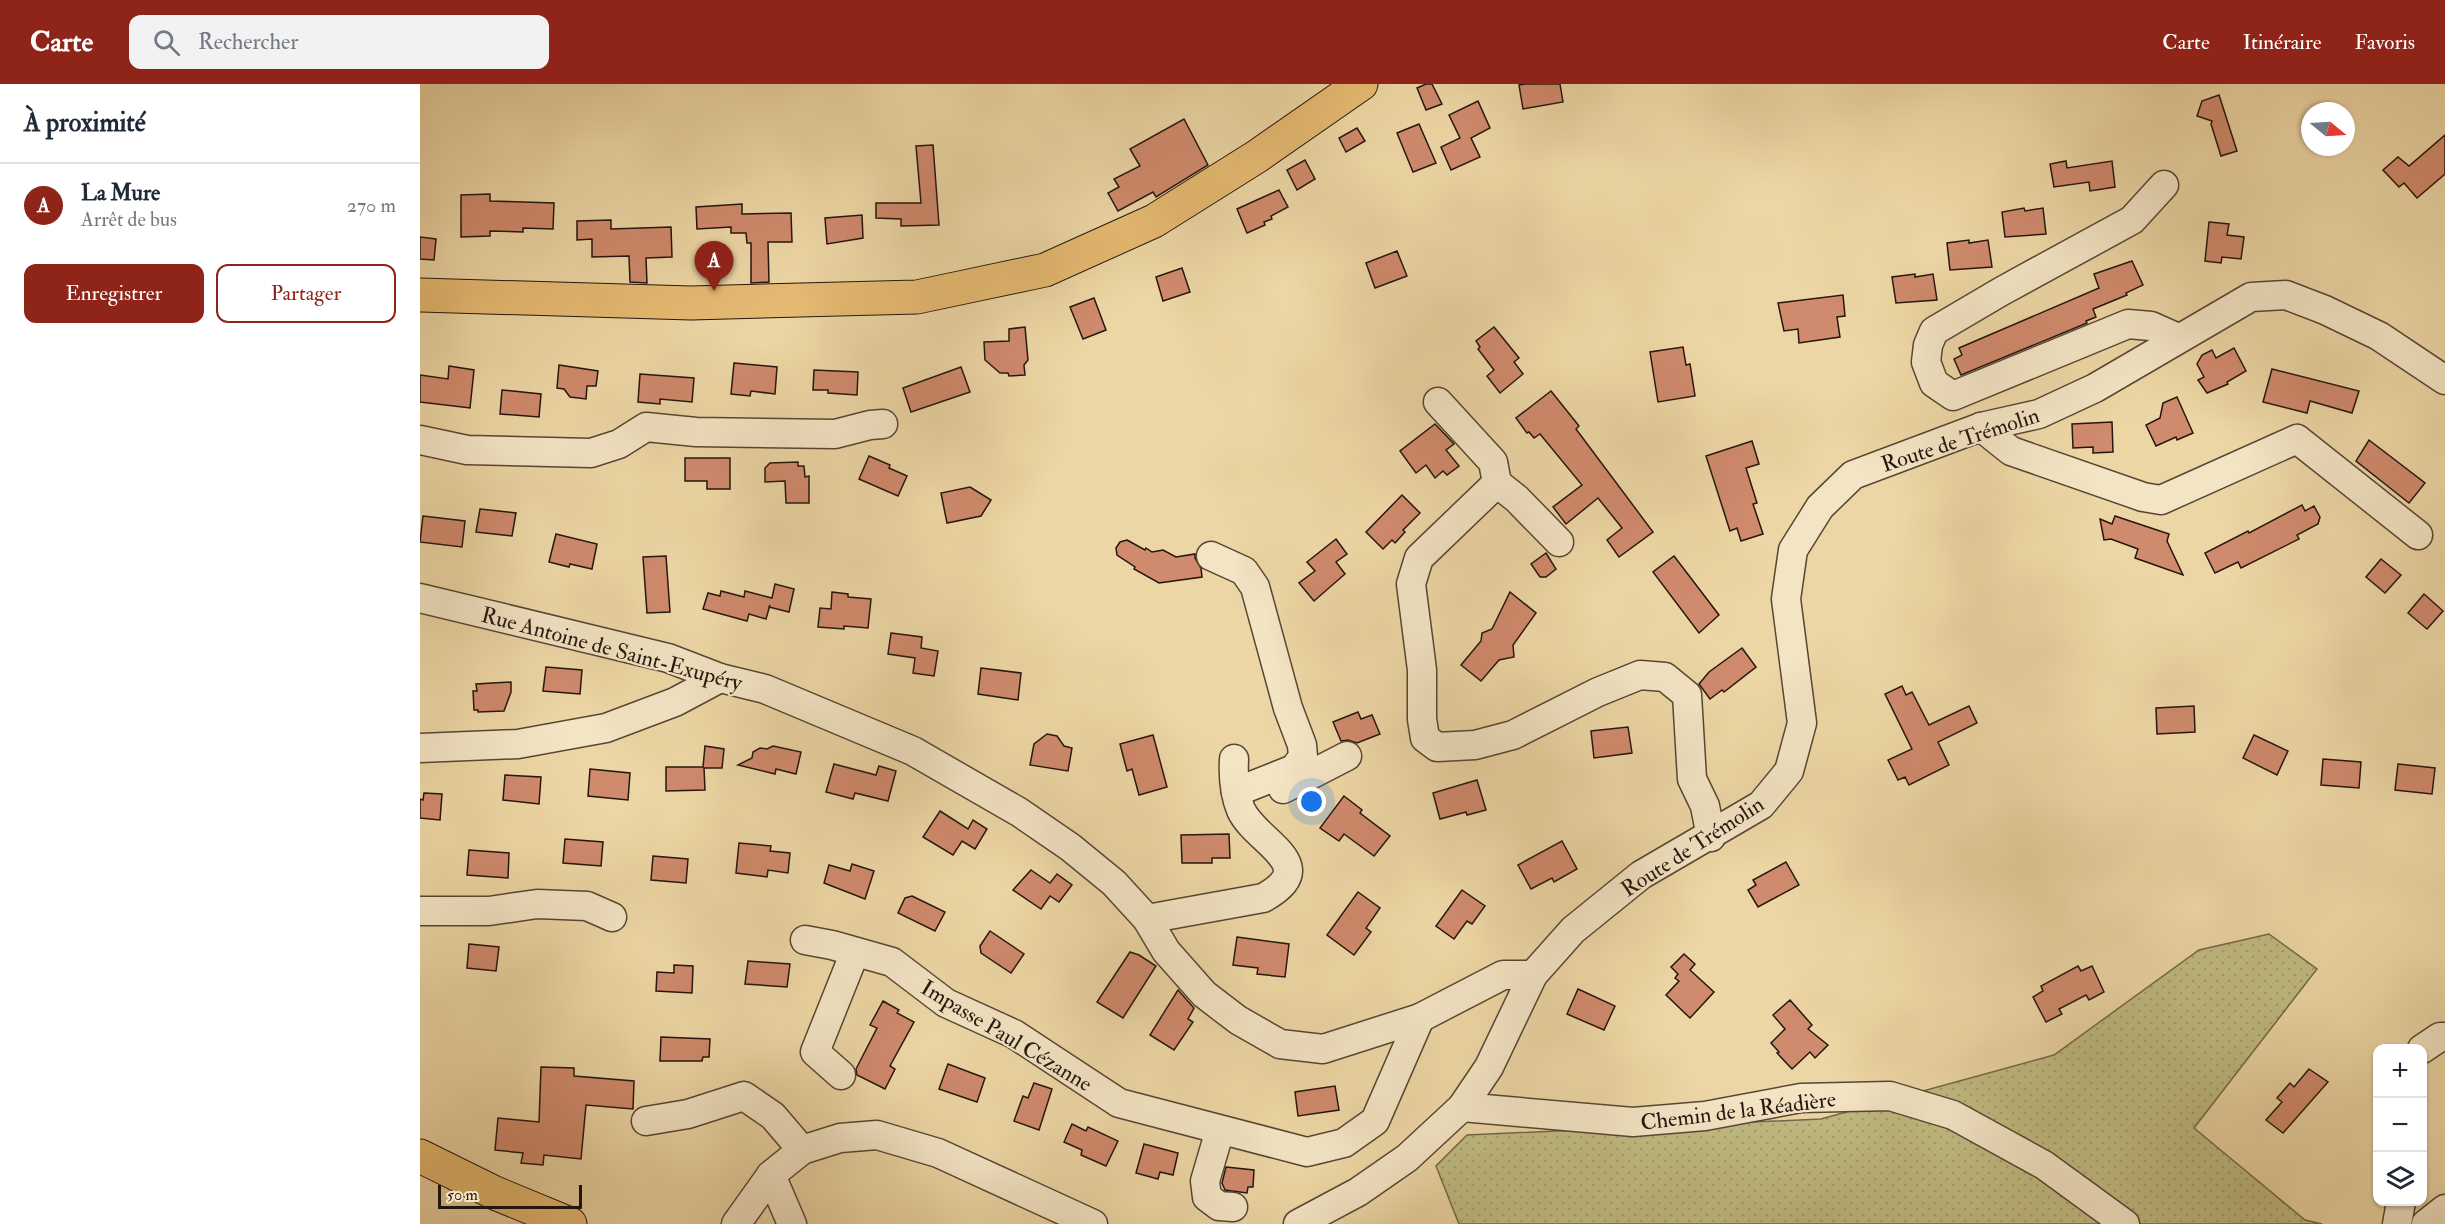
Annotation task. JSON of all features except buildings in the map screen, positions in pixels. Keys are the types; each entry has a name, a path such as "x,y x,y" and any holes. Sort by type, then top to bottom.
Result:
{"main road":[{"path":"420,295 691,303 917,297 1046,270 1154,222 1256,157 1361,84"},
{"path":"420,1156 495,1193 570,1224"},
{"path":"420,1179 514,1224"}],"street":[{"path":"2164,185 2132,220 1934,331 1928,345 1926,362 1934,383 1953,396 2128,324 2151,326 2178,338"},
{"name":"Route de Trémolin","path":"1298,1224 1358,1192 1407,1158 1462,1107 1489,1067 1533,975 1573,930 1641,875 1711,837 1761,805 1789,771 1802,723 1786,599 1793,549 1821,507 1854,475 1981,427 2039,414 2096,388 2251,297 2286,295 2325,310 2379,336 2445,380"},
{"path":"1438,402 1493,462 1497,483 1517,499 1559,542"},
{"path":"420,440 467,450 591,453 619,444 646,427 696,432 835,434 883,424"},
{"path":"1981,427 2010,451 2144,497 2161,500 2297,439 2418,535"},
{"path":"1497,483 1419,558 1411,584 1422,670 1422,718 1425,738 1437,747 1475,745 1513,735 1598,692 1640,675 1665,677 1688,695 1692,779 1705,806 1711,837"},
{"path":"1212,556 1244,571 1255,587 1288,708 1302,745 1303,756 1294,769 1241,805"},
{"name":"Rue Antoine de Saint-Exupéry","path":"420,598 668,658 720,678 765,689 914,751 1019,812 1070,847 1114,883 1147,920 1166,951 1204,993 1238,1020 1280,1044 1323,1049 1420,1018 1503,975 1533,975"},
{"path":"420,748 518,744 606,728 675,702 720,678"},
{"path":"1241,805 1262,799 1347,756"},
{"path":"1147,920 1263,898 1286,882 1288,868 1283,855 1261,836 1241,805 1233,781 1234,759"},
{"path":"420,911 489,911 537,904 587,906 612,917"},
{"name":"Impasse Paul Cézanne","path":"805,940 892,962 946,1003 1014,1034 1119,1103 1307,1152 1344,1143 1375,1121 1420,1018"},
{"path":"841,1075 815,1052 855,952"},
{"path":"2427,1046 2440,1037 2445,1037"},
{"path":"646,1121 688,1114 744,1096 773,1116 802,1150"},
{"name":"Chemin de la Réadière","path":"1462,1107 1633,1122 1705,1116 1801,1098 1890,1096 1953,1115 2044,1165 2125,1224"},
{"path":"1221,1130 1205,1181 1207,1197 1219,1206 1233,1207"},
{"path":"736,1224 771,1175 802,1150 840,1138 877,1135 938,1153 1093,1224"},
{"path":"771,1175 792,1224"},
{"path":"2397,1224 2400,1206"},
{"path":"2426,1224 2445,1209"}],"shaded area":[{"path":"2269,934 2317,969 2194,1128 2305,1220 2322,1224 1459,1224 1436,1166 1467,1135 1821,1119 2054,1055 2199,950"}],"place":[{"name":"La Mure","path":"714,291"}]}
